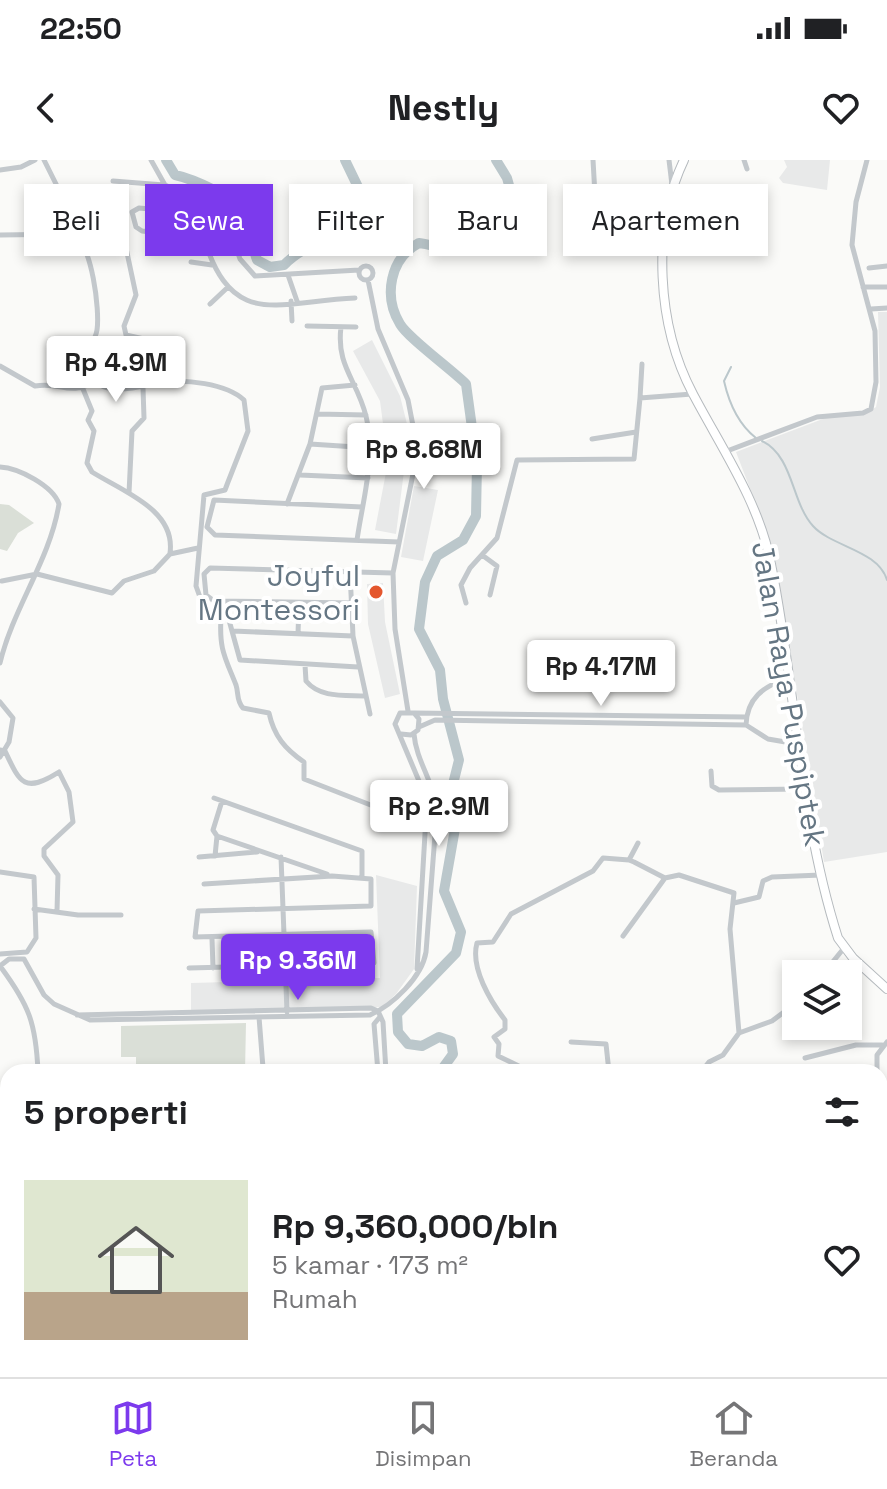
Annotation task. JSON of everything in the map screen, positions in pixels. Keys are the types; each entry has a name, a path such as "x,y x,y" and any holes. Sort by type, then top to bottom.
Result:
{"main road":[{"name":"Jalan Raya Puspiptek","path":"673,184 684,160"},
{"name":"Jalan Raya Puspiptek","path":"665,256 665,294 676,349 693,394 727,451 771,560 803,789 829,910 844,948 887,989"}],"street":[{"path":"0,170 21,167 35,160"},
{"path":"44,160 56,184"},
{"path":"151,160 164,184"},
{"path":"593,160 594,184"},
{"path":"669,160 672,184"},
{"path":"744,160 747,169"},
{"path":"727,451 817,417 863,413 871,409 875,396 877,353 871,309 852,245 856,202 867,160"},
{"path":"113,181 152,184"},
{"path":"145,209 133,211 140,231 145,232"},
{"path":"0,235 24,237"},
{"path":"85,256 99,306 97,333 83,366 96,381 111,390 171,382 197,384 231,392 244,400 248,418 245,440 225,490 204,495 196,586 201,600 221,617 224,664 243,708 269,713 272,727 285,749 304,762 304,779 427,827"},
{"path":"128,256 136,295 124,326 126,335 144,339"},
{"path":"209,256 227,288 242,300 258,305 355,298"},
{"path":"239,256 255,276 370,268 373,274 368,280"},
{"path":"191,262 212,265"},
{"path":"869,268 887,266"},
{"path":"359,270 360,277 368,280"},
{"path":"288,275 294,301 292,321"},
{"path":"368,280 378,329 408,400 415,436 414,469 393,573 395,629 411,712 419,727"},
{"path":"863,287 887,287"},
{"path":"210,304 227,288"},
{"path":"871,309 887,308"},
{"path":"307,326 356,327"},
{"path":"341,327 339,353 366,415 371,448 357,540"},
{"path":"466,603 461,585 470,568 499,533 517,460 633,459 637,455 642,364"},
{"path":"0,366 35,386 45,385 72,392 96,381"},
{"path":"287,504 310,444 323,387 355,385"},
{"path":"129,494 132,431 144,418 143,388"},
{"path":"83,389 92,411 88,420 94,431 87,463 92,472 162,516 172,536 170,554"},
{"path":"640,398 693,394"},
{"path":"317,414 366,415"},
{"path":"592,439 636,432"},
{"path":"310,444 371,448"},
{"path":"0,467 23,474 58,500 37,574 11,628 0,663"},
{"path":"300,475 368,478"},
{"path":"362,507 214,500 208,529 215,535 399,542"},
{"path":"2,581 37,574 112,593 124,581 154,571 170,554 198,548"},
{"path":"482,555 497,566 490,595"},
{"path":"352,603 224,602 206,595 203,580 208,569 393,573"},
{"path":"350,572 353,636 370,714"},
{"path":"224,602 240,660 358,667"},
{"path":"298,634 299,603"},
{"path":"233,631 353,636"},
{"path":"305,665 306,681 311,687 328,695 365,696"},
{"path":"746,725 748,707 758,694 787,678"},
{"path":"0,702 13,718 0,757"},
{"path":"417,970 427,800 395,720 411,712 746,717"},
{"path":"377,1064 374,1024 425,960 437,809 434,793 417,755 414,734 419,727 435,720 746,725 768,739 797,744"},
{"path":"401,734 414,734"},
{"path":"3,750 14,775 21,781 42,783 59,772 69,792 73,822 44,849 44,856 58,875 57,911"},
{"path":"711,771 712,786 719,790 803,789"},
{"path":"214,798 362,851 362,878"},
{"path":"222,801 213,830 217,836 332,876"},
{"path":"215,856 217,836"},
{"path":"629,860 638,843"},
{"path":"199,857 261,852"},
{"path":"281,857 287,1013"},
{"path":"514,1064 498,1056 499,1044 494,1037 505,1029 505,1020 495,1010 478,968 477,943 493,942 507,917 593,871 603,858 629,860 665,878 679,875 730,890 734,903 730,929 739,1033"},
{"path":"0,872 33,875 36,938 32,948 0,954"},
{"path":"734,903 759,897 763,881 772,877 821,875"},
{"path":"189,968 374,963 372,933 195,938 197,912 371,906 371,880 332,876 204,884"},
{"path":"623,936 665,878"},
{"path":"34,909 78,915 121,915"},
{"path":"418,925 427,925"},
{"path":"212,939 213,968"},
{"path":"834,960 844,948"},
{"path":"37,1064 33,1019 22,995 0,966 9,959 24,959 44,995 54,1004 90,1020 223,1014 379,1014"},
{"path":"223,1014 259,1017 287,1013"},
{"path":"379,1014 383,1022 385,1064"},
{"path":"707,1064 723,1055 739,1033 772,1021 782,1014"},
{"path":"259,1017 262,1064"},
{"path":"571,1042 606,1044 608,1064"},
{"path":"805,1058 856,1045 885,1044"},
{"path":"877,1064 877,1055 885,1044"}],"shaded area":[{"path":"784,160 830,160 827,190 783,183 779,178 787,167"},
{"path":"878,312 887,312 887,852 824,862 774,551 736,452 828,417 867,413 876,407 880,387"},
{"path":"372,340 400,396 409,432 396,534 375,530 388,462 380,401 353,351"},
{"path":"414,486 438,490 423,561 401,557"},
{"path":"0,504 9,505 34,523 18,533 7,551 0,549"},
{"path":"383,583 385,622 400,694 385,698 368,624 367,584"},
{"path":"376,875 417,886 414,969 382,1007 191,1013 191,983 380,978"},
{"path":"246,1023 245,1064 136,1064 136,1057 121,1057 121,1026"}],"waterway":[{"path":"166,160 175,175 215,190 244,209 257,260 270,267 284,265 322,239 350,213 358,187 345,160"},
{"path":"446,1064 453,1054 451,1041 439,1037 422,1046 408,1044 398,1032 397,1014 456,953 461,932 444,891 456,823 452,788 459,760 443,699 440,670 419,629 425,582 437,556 463,540 476,516 477,464 466,384 400,324 391,290 401,258 419,243 462,251 481,244 496,229 514,203 507,178 496,160"},
{"path":"731,367 724,381 729,397 739,420 756,438"},
{"path":"762,441 780,458 800,505 813,526 831,539 865,555 882,570 887,580"}],"place":[{"name":"Joyful Montessori","path":"376,592"}]}
